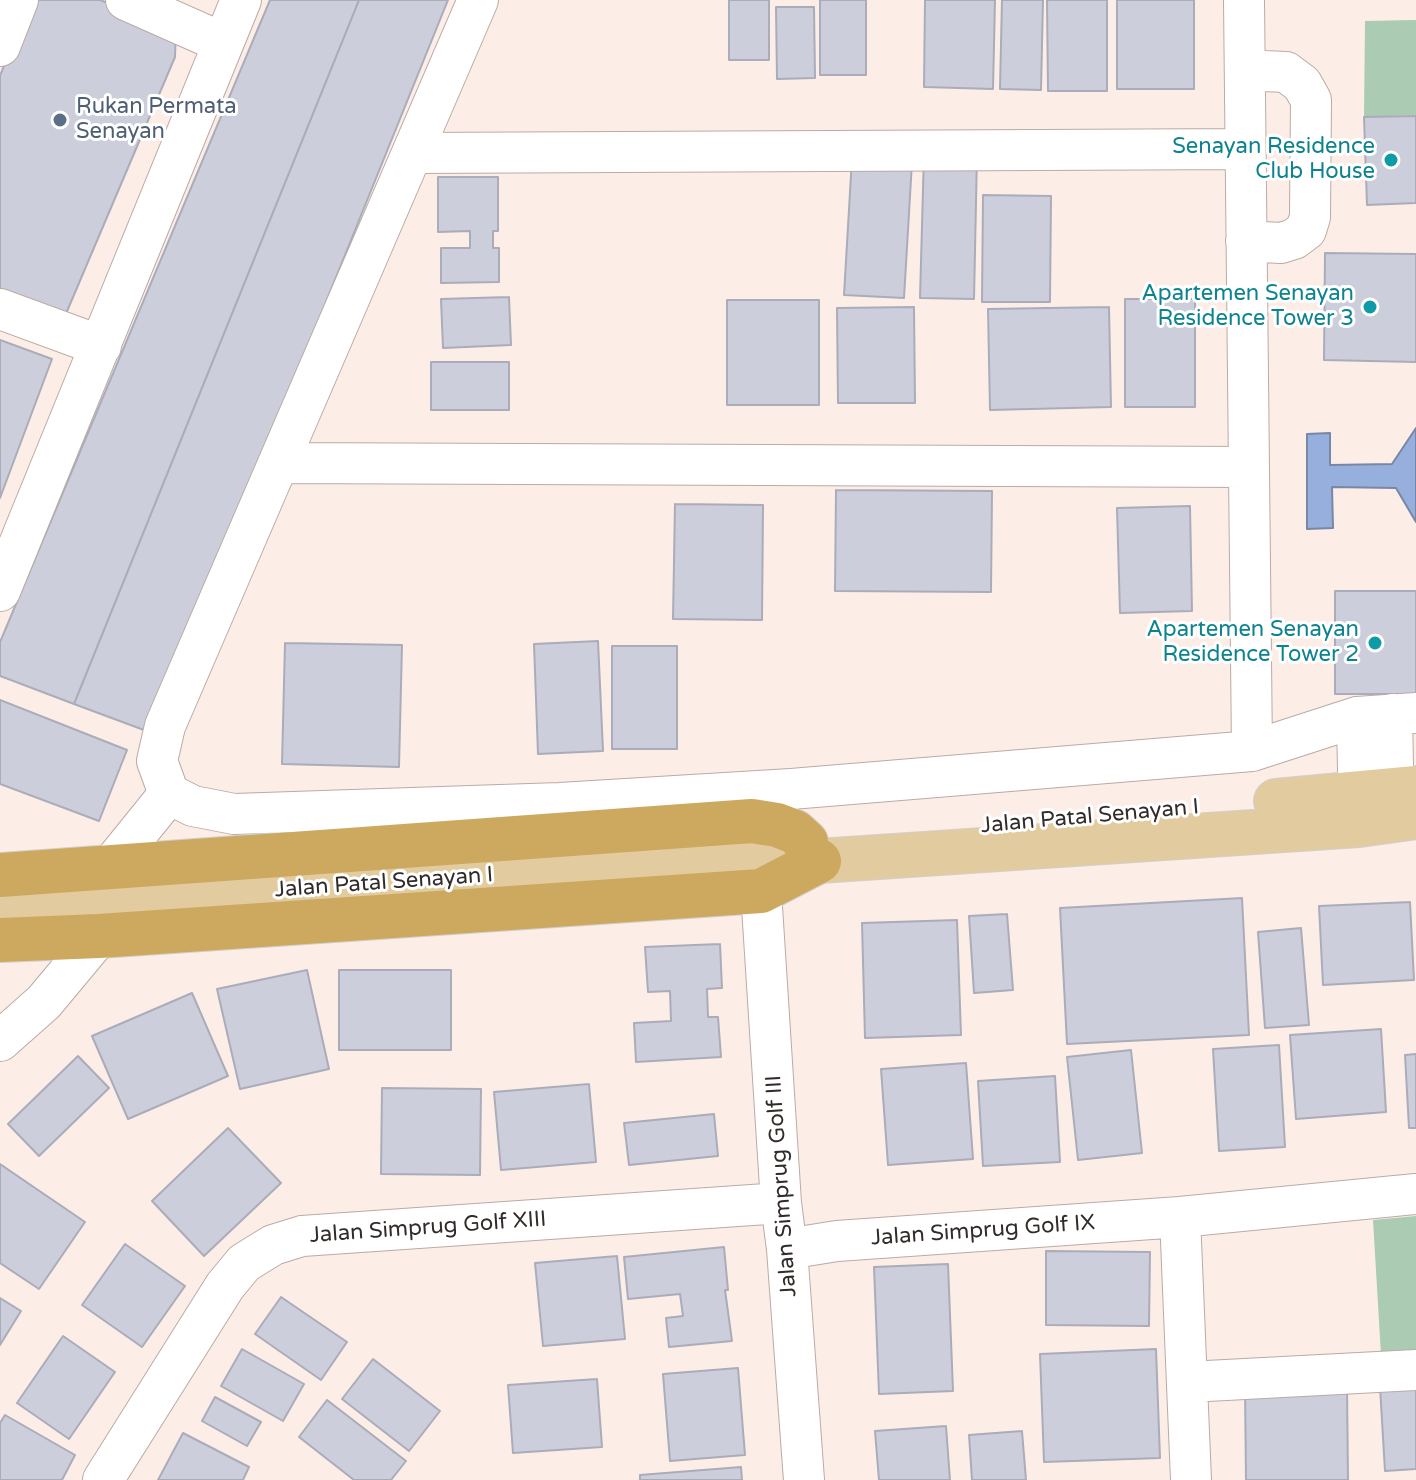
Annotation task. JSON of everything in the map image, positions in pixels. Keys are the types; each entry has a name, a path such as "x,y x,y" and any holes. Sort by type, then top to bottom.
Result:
{"highway":[{"path":"0,875 752,821 795,832 780,862 84,936 0,940"}],"main road":[{"name":"Jalan Patal Senayan I","path":"0,909 780,862 1389,806"}],"street":[{"path":"0,46 18,0"},
{"path":"126,0 223,43"},
{"path":"0,591 241,0"},
{"path":"478,0 165,726 157,761 169,794 193,806 234,814 560,803 791,789 1252,751 1388,715 1389,806"},
{"path":"1244,0 1252,751"},
{"path":"1245,76 1264,71 1286,72 1302,84 1311,100 1310,217 1306,230 1294,239 1281,243 1246,241"},
{"path":"413,153 1245,149"},
{"path":"0,309 101,346"},
{"path":"279,463 1249,467"},
{"path":"110,867 169,794"},
{"name":"Jalan Simprug Golf III","path":"780,862 781,1203 804,1480"},
{"path":"5,1036 44,1002 84,936"},
{"name":"Jalan Simprug Golf IX","path":"787,1249 837,1241 1180,1217 1416,1194"},
{"name":"Jalan Simprug Golf XIII","path":"103,1480 225,1286 244,1263 273,1245 302,1236 781,1203"},
{"path":"1180,1217 1191,1480"},
{"path":"1188,1382 1416,1370"}],"green space":[{"path":"1416,20 1416,115 1364,117 1365,21"},
{"path":"1416,1216 1416,1353 1381,1355 1373,1220"}],"water":[{"path":"1416,428 1416,522 1396,488 1332,487 1333,528 1307,529 1307,434 1330,433 1330,465 1392,464"}],"building":[{"path":"29,0 100,0 176,29 175,57 65,316 0,291 0,76"},
{"path":"270,0 359,0 74,704 0,676 0,642"},
{"path":"359,0 448,0 152,733 74,704"},
{"path":"729,0 769,0 769,60 729,60"},
{"path":"820,0 866,0 866,75 820,75"},
{"path":"925,0 995,0 993,89 924,87"},
{"path":"1002,0 1043,0 1041,90 1000,89"},
{"path":"1047,0 1107,0 1107,91 1048,91"},
{"path":"1117,0 1194,0 1194,89 1117,89"},
{"path":"776,7 814,7 815,78 777,79"},
{"name":"Senayan Residence Club House","path":"1416,116 1416,203 1367,205 1364,117"},
{"path":"924,153 977,154 974,299 920,298"},
{"path":"852,158 912,162 904,298 844,295"},
{"path":"438,177 498,177 498,231 493,231 493,248 499,248 499,282 441,283 441,248 470,248 470,231 438,232"},
{"path":"983,195 1051,196 1050,302 982,302"},
{"name":"Apartemen Senayan Residence Tower 3","path":"1325,253 1416,254 1416,362 1324,360"},
{"path":"509,297 511,345 443,348 441,299"},
{"path":"1125,299 1195,299 1195,407 1125,407"},
{"path":"727,300 819,300 819,405 727,405"},
{"path":"914,307 915,403 838,403 837,308"},
{"path":"1109,307 1111,407 990,410 988,309"},
{"path":"0,340 52,359 0,498"},
{"path":"431,362 509,362 509,410 431,410"},
{"path":"836,490 992,491 991,592 835,591"},
{"path":"675,504 763,505 762,620 673,619"},
{"path":"1190,506 1192,611 1120,613 1117,508"},
{"name":"Apartemen Senayan Residence Tower 2","path":"1335,591 1416,591 1416,694 1335,694"},
{"path":"598,641 603,751 538,754 534,644"},
{"path":"285,643 402,645 399,767 282,764"},
{"path":"612,646 677,646 677,749 612,749"},
{"path":"0,700 127,750 99,821 0,784"},
{"path":"1242,898 1249,1035 1067,1044 1060,908"},
{"path":"1410,902 1414,980 1323,985 1319,906"},
{"path":"1007,914 1013,990 974,993 969,916"},
{"path":"957,920 961,1035 865,1038 862,923"},
{"path":"1301,928 1309,1025 1265,1028 1258,932"},
{"path":"720,944 722,988 707,989 708,1017 718,1017 721,1057 636,1062 634,1023 671,1021 670,991 648,992 645,947"},
{"path":"307,970 329,1069 240,1089 217,989"},
{"path":"339,970 451,970 451,1050 339,1050"},
{"path":"192,993 228,1076 128,1119 92,1036"},
{"path":"1381,1029 1386,1112 1296,1119 1290,1035"},
{"path":"1279,1045 1285,1147 1219,1151 1213,1049"},
{"path":"1131,1050 1142,1153 1078,1160 1067,1057"},
{"path":"1416,1054 1416,1128 1409,1128 1405,1055"},
{"path":"78,1056 109,1088 39,1156 8,1124"},
{"path":"966,1063 973,1159 888,1165 881,1069"},
{"path":"1055,1076 1060,1162 983,1166 978,1081"},
{"path":"589,1084 596,1162 501,1170 494,1092"},
{"path":"382,1088 481,1089 480,1175 381,1174"},
{"path":"714,1114 718,1156 629,1165 624,1123"},
{"path":"228,1128 281,1183 204,1256 152,1201"},
{"path":"0,1164 85,1222 39,1289 0,1263"},
{"path":"125,1244 185,1286 142,1347 82,1305"},
{"path":"724,1247 728,1290 725,1290 732,1341 669,1347 666,1318 683,1316 680,1294 628,1299 624,1257"},
{"path":"1046,1251 1150,1252 1149,1326 1046,1325"},
{"path":"617,1256 625,1339 543,1346 535,1263"},
{"path":"948,1264 953,1391 879,1394 874,1267"},
{"path":"281,1297 347,1342 321,1380 255,1334"},
{"path":"0,1298 21,1311 0,1345"},
{"path":"63,1336 115,1372 69,1439 17,1403"},
{"path":"242,1349 304,1384 283,1421 221,1386"},
{"path":"1156,1349 1160,1458 1044,1462 1040,1354"},
{"path":"373,1359 440,1411 409,1451 342,1399"},
{"path":"738,1368 745,1455 670,1461 663,1374"},
{"path":"597,1379 602,1447 513,1453 508,1385"},
{"path":"1416,1384 1416,1469 1385,1471 1380,1387"},
{"path":"1245,1387 1347,1387 1348,1480 1246,1480"},
{"path":"215,1397 261,1422 247,1446 202,1421"},
{"path":"327,1400 406,1461 391,1480 354,1480 299,1437"},
{"path":"5,1415 75,1455 62,1480 0,1480 0,1423"},
{"path":"946,1426 950,1480 879,1480 875,1431"},
{"path":"1022,1431 1026,1480 972,1480 969,1435"},
{"path":"183,1433 249,1467 243,1480 158,1480"},
{"path":"741,1467 742,1480 640,1480 640,1475"}],"place":[{"name":"Rukan Permata Senayan","path":"60,120"},
{"name":"Senayan Residence Club House","path":"1391,160"},
{"name":"Apartemen Senayan Residence Tower 3","path":"1370,307"},
{"name":"Apartemen Senayan Residence Tower 2","path":"1375,643"}]}
